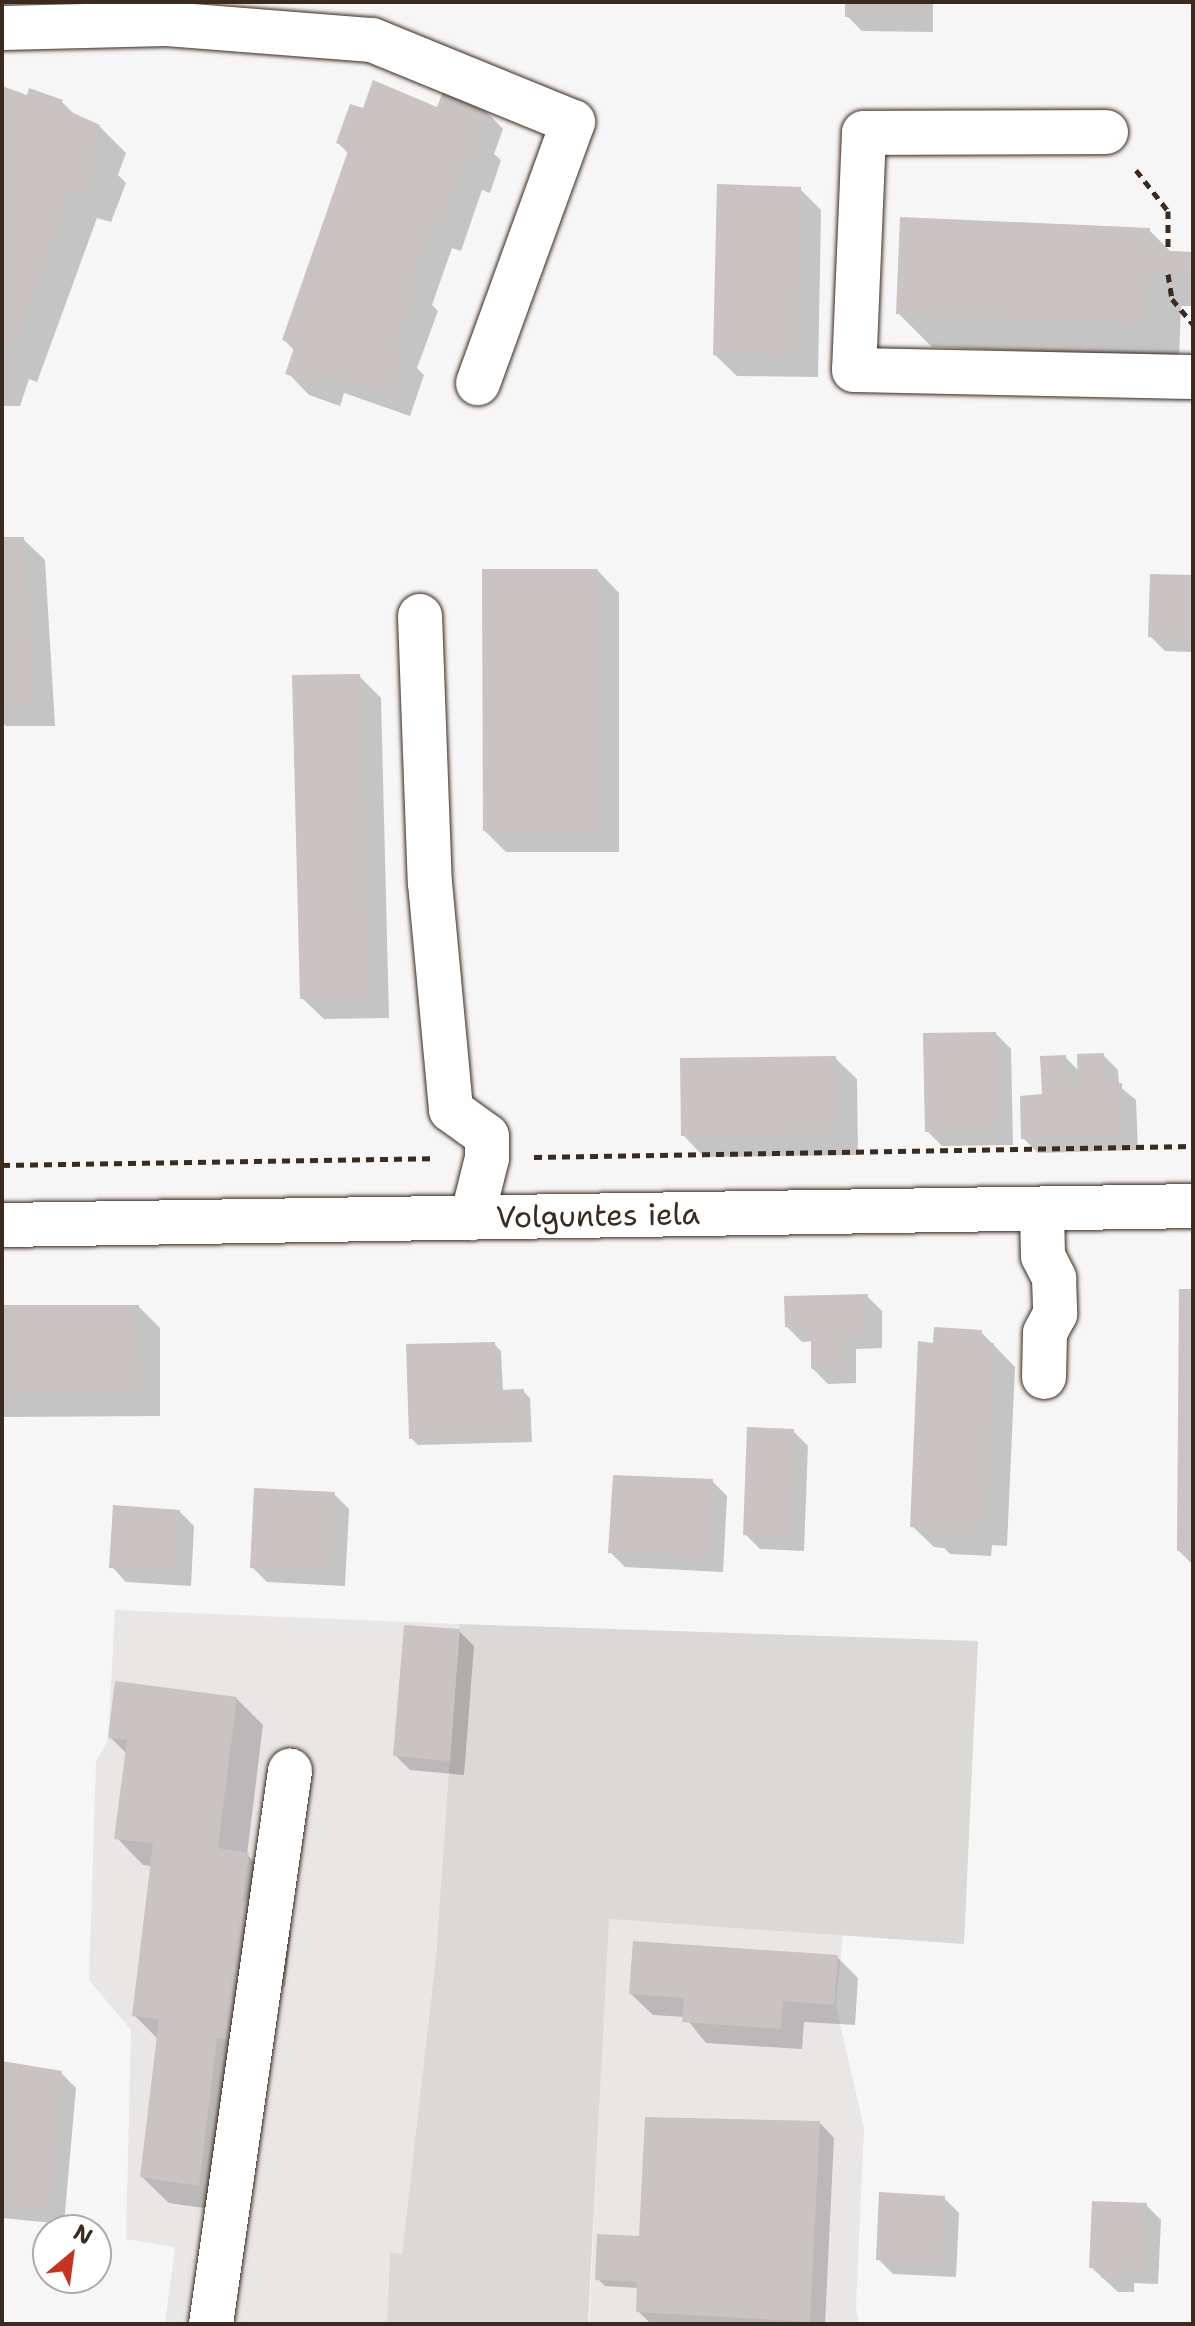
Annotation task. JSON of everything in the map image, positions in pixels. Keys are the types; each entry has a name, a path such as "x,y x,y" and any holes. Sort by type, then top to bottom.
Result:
{"street":[{"path":"2,28 74,15 167,13 372,40 573,122 478,383"},
{"path":"1106,132 864,133 854,370 1193,377"},
{"path":"420,616 430,883 451,1110 487,1136 487,1158 472,1218"},
{"name":"Volguntes iela","path":"2,1225 1193,1206"},
{"path":"1042,1209 1043,1256 1054,1278 1055,1314 1045,1333 1044,1377"},
{"path":"211,2324 290,1771"}],"path":[{"path":"1106,132 1168,211 1168,250"},
{"path":"1168,274 1172,299 1193,324"},
{"path":"2,1165 1193,1146"}],"shaded area":[{"path":"115,1610 459,1624 436,1956 402,2255 390,2253 387,2324 165,2324 175,2247 126,2239 131,2030 89,1980 96,1762 108,1740"},
{"path":"459,1624 978,1641 964,1944 609,1919 588,2324 387,2324 390,2252 402,2254 436,1956"},
{"path":"608,1919 843,1933 836,2006 864,2128 856,2308 859,2324 589,2324"}],"building":[{"path":"845,2 919,2 919,18 845,17"},
{"path":"373,80 437,107 443,92 483,106 473,134 481,137 468,172 461,170 440,230 431,227 411,285 417,288 396,349 404,352 389,396 323,373 319,385 285,374 295,345 282,340 349,148 336,143 350,104 363,108"},
{"path":"2,86 27,95 29,88 63,100 60,107 100,125 91,152 100,154 84,196 70,193 10,357 2,354"},
{"path":"717,184 801,187 797,357 713,355"},
{"path":"900,217 1150,228 1149,250 1193,252 1193,275 1148,273 1146,325 896,314"},
{"path":"2,537 24,537 35,705 2,705"},
{"path":"482,569 598,569 599,832 483,831"},
{"path":"1150,574 1193,575 1193,638 1148,637"},
{"path":"360,674 369,997 300,999 292,675"},
{"path":"996,1032 999,1130 925,1132 923,1033"},
{"path":"1104,1053 1105,1084 1122,1083 1124,1136 1021,1139 1020,1096 1042,1094 1040,1056 1066,1055 1067,1086 1078,1086 1077,1054"},
{"path":"836,1056 837,1134 681,1136 680,1058"},
{"path":"1179,1289 1193,1289 1193,1551 1177,1551"},
{"path":"868,1294 868,1334 842,1335 842,1369 811,1369 811,1327 785,1327 784,1296"},
{"path":"2,1305 139,1305 140,1396 2,1396"},
{"path":"934,1327 982,1330 982,1342 994,1343 986,1526 971,1525 970,1535 927,1534 927,1528 910,1527 918,1341 933,1343"},
{"path":"495,1342 497,1390 524,1389 525,1435 409,1439 406,1344"},
{"path":"747,1427 794,1429 790,1537 743,1535"},
{"path":"613,1475 713,1479 709,1558 608,1553"},
{"path":"254,1488 335,1492 331,1572 250,1568"},
{"path":"113,1505 180,1510 176,1572 109,1568"},
{"path":"404,1625 460,1629 450,1761 393,1756"},
{"path":"115,1681 237,1697 218,1848 249,1853 243,1901 266,1904 238,2041 217,2038 199,2186 140,2177 159,2019 132,2016 153,1843 114,1839 127,1740 108,1738"},
{"path":"633,1941 838,1955 834,2005 783,2001 781,2029 682,2022 684,1998 629,1994"},
{"path":"2,2061 62,2071 50,2210 2,2205"},
{"path":"645,2117 820,2121 810,2322 636,2312 637,2282 595,2280 597,2234 639,2236"},
{"path":"879,2192 945,2196 942,2263 876,2260"},
{"path":"1092,2201 1147,2203 1144,2270 1120,2269 1119,2278 1101,2278 1102,2268 1089,2268"}]}
